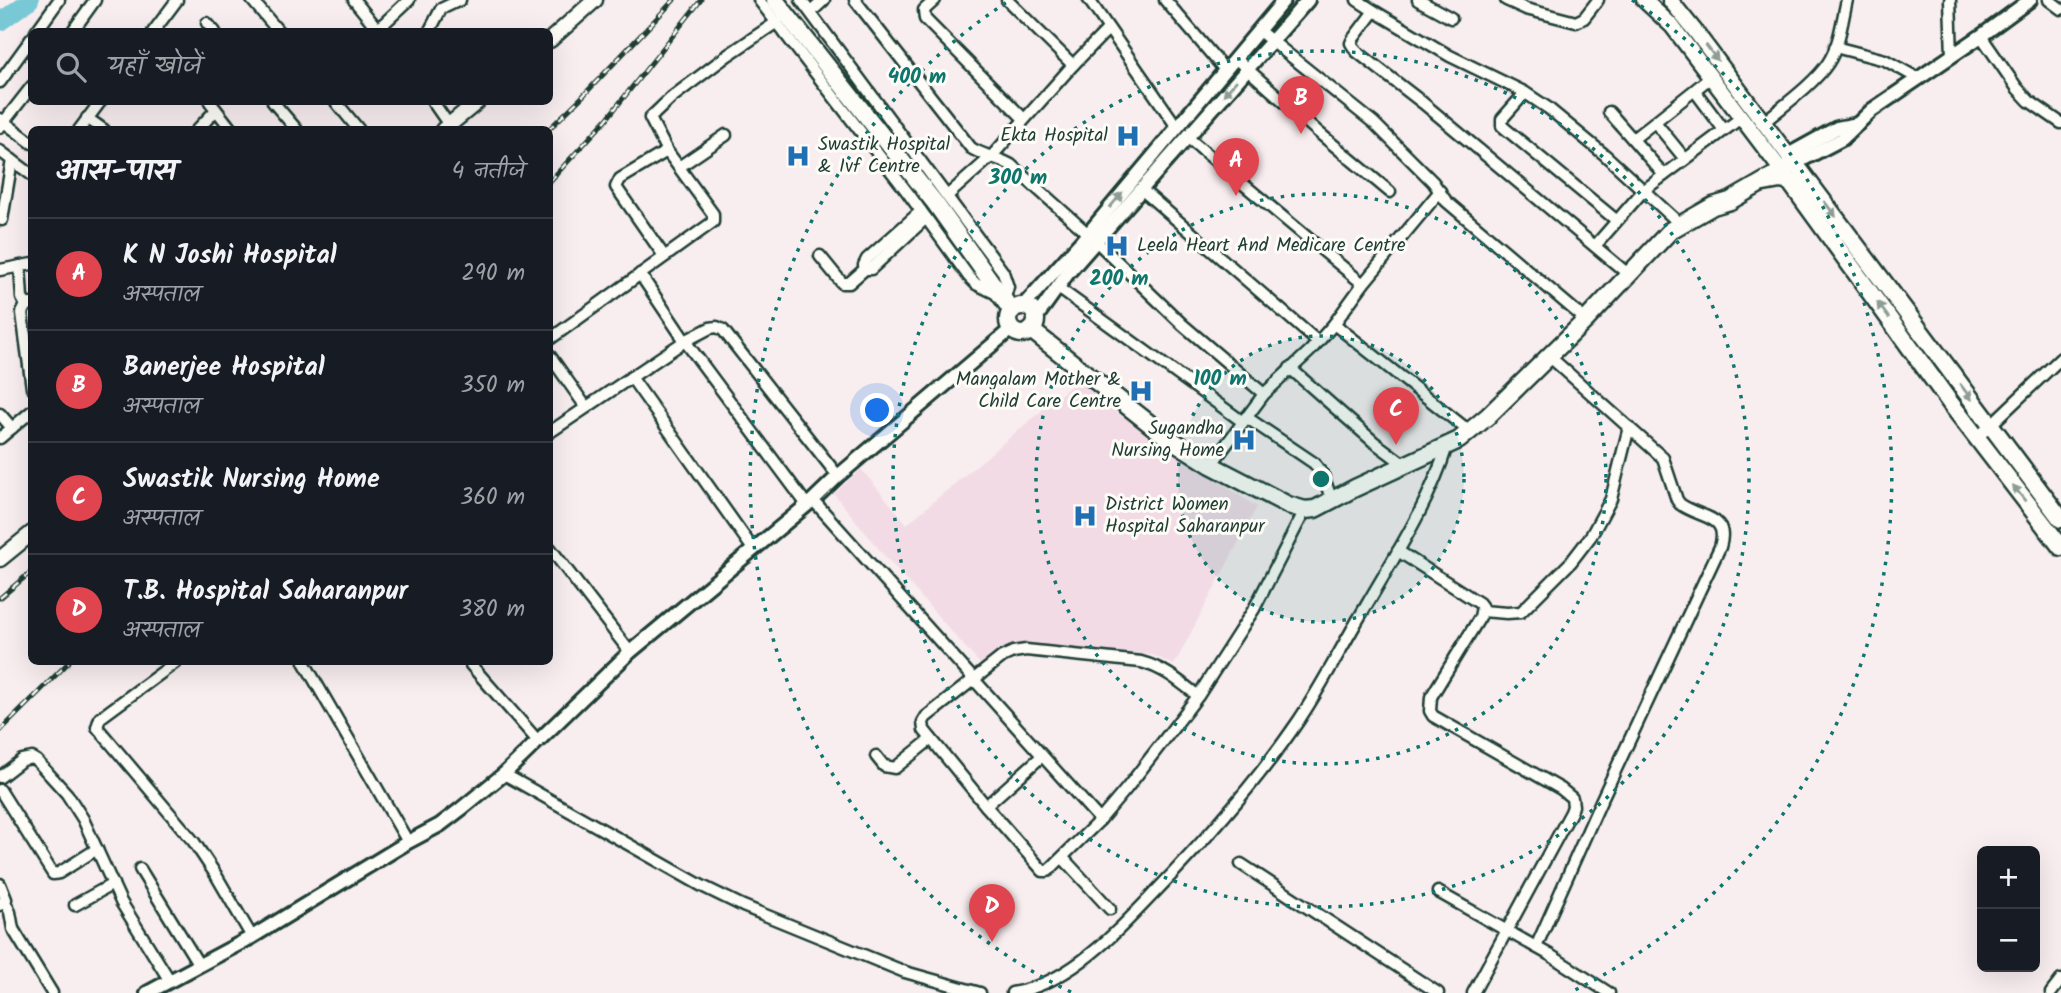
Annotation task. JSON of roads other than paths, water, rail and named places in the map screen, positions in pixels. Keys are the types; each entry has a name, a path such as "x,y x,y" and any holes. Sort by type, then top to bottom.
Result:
{"highway":[{"path":"775,0 1010,303 1030,309 1033,325 1164,435 1211,465 1288,505 1305,510 1315,509 1447,446 1469,431 1488,416 1586,320 1671,230 1759,184 1780,180 1786,166"},
{"path":"1713,206 1726,191 1786,166"},
{"path":"1786,166 2061,519"},
{"path":"1786,166 1978,438 2061,547"},
{"path":"1010,303 1008,318 1012,329 1023,334 1033,325"}],"main road":[{"path":"553,37 595,0"},
{"path":"1644,0 1672,26 1742,117 1786,166"},
{"path":"1670,0 1764,122 1786,166"},
{"path":"447,126 473,105"},
{"path":"1,557 28,536"}],"street":[{"path":"39,28 59,0"},
{"path":"75,28 94,0"},
{"path":"156,28 177,0"},
{"path":"252,0 276,28"},
{"path":"354,0 377,28"},
{"path":"381,28 409,0"},
{"path":"431,28 441,9 460,0"},
{"path":"759,0 969,277 976,284 1010,303"},
{"path":"802,0 1003,272 1010,303"},
{"path":"811,12 824,0"},
{"path":"855,0 971,148 1011,165 1183,325 1264,394"},
{"path":"935,0 924,10 925,19 1024,119"},
{"path":"1007,0 1073,65"},
{"path":"1089,0 1177,127"},
{"path":"1165,0 1225,70"},
{"path":"1033,325 1091,238 1177,127 1283,0"},
{"path":"1010,303 1091,238 1141,189 1308,0"},
{"path":"1357,0 1450,56 1525,93 1548,108 1680,224"},
{"path":"1418,0 1451,18"},
{"path":"1506,0 1526,9 1576,22 1584,18 1598,0"},
{"path":"1764,122 1829,62 1847,0"},
{"path":"1950,0 1952,56"},
{"path":"1786,166 1837,128 1859,124 1872,110 2030,0"},
{"path":"2049,0 2061,9"},
{"path":"1374,11 1351,43 1356,51 1423,103 1628,274"},
{"path":"553,336 709,226 714,219 667,151 649,118 728,55 777,22"},
{"path":"947,196 992,156 1108,29"},
{"path":"1258,30 1374,123 1440,191 1446,201 1586,320"},
{"path":"1981,36 2017,88 2029,101 2061,123"},
{"path":"0,82 28,44"},
{"path":"1835,47 1885,60 1919,79"},
{"path":"1235,58 1390,192"},
{"path":"1633,139 1711,77"},
{"path":"28,91 1,123 28,140"},
{"path":"1695,91 1724,130"},
{"path":"1525,93 1502,119 1502,126 1616,220"},
{"path":"82,126 98,105"},
{"path":"276,105 294,126"},
{"path":"338,105 356,126"},
{"path":"435,105 445,126"},
{"path":"200,126 213,106 229,126"},
{"path":"1609,112 1664,175"},
{"path":"1595,246 1643,191 1742,117"},
{"path":"88,118 99,126"},
{"path":"1655,122 1685,159"},
{"path":"679,167 726,135"},
{"path":"1187,137 1363,284"},
{"path":"0,151 28,172"},
{"path":"664,256 616,187 620,179 667,151"},
{"path":"2,220 12,160"},
{"path":"1141,189 1318,342"},
{"path":"1211,465 1264,394 1334,324 1363,284 1440,191"},
{"path":"820,256 842,283 849,284 865,269 871,268 923,214"},
{"path":"0,270 28,265"},
{"path":"20,266 22,298 28,303"},
{"path":"640,274 685,341 810,502 1100,820"},
{"path":"1057,287 1245,420 1314,463 1324,475 1332,501"},
{"path":"28,305 22,309 22,316 28,359"},
{"path":"1334,324 1469,431"},
{"path":"553,430 685,341 717,327 723,330 838,476"},
{"path":"147,993 252,937 440,825 485,792 630,652 1012,329"},
{"path":"1536,947 1723,538 1721,526 1716,521 1677,500 1663,458 1549,356"},
{"path":"1978,438 2061,358"},
{"path":"553,360 586,407"},
{"path":"1290,368 1374,442 1405,465"},
{"path":"631,377 752,549"},
{"path":"0,414 12,428"},
{"path":"0,438 28,414"},
{"path":"1482,611 1521,612 1571,562 1591,536 1611,499 1629,427"},
{"path":"1012,993 1044,983 1081,962 1117,930 1206,839 1228,812 1298,721 1429,496 1447,446"},
{"path":"1198,696 1168,671 1155,665 1038,651 1013,652 1002,657 926,717 922,726 986,806 1043,871 1048,871 1100,820 1198,696 1254,610 1305,510"},
{"path":"1398,551 1479,603 1482,611"},
{"path":"553,552 630,652"},
{"path":"1473,993 1573,806 1572,798 1567,792 1433,716 1430,711 1431,697 1482,611"},
{"path":"172,665 100,718 97,727 194,842 252,937"},
{"path":"306,665 408,842"},
{"path":"471,665 538,741"},
{"path":"876,756 884,766 895,768 931,739"},
{"path":"986,806 1042,756"},
{"path":"0,776 27,758 37,761 76,807 121,902 170,981"},
{"path":"504,774 690,880 743,906 905,972 980,993"},
{"path":"0,790 53,874 97,849"},
{"path":"1063,858 1110,909"},
{"path":"1241,864 1438,993"},
{"path":"140,869 199,965"},
{"path":"0,884 6,896 2,904 10,912 13,929 51,993"},
{"path":"75,905 113,884"},
{"path":"1438,892 1536,947 1609,993"},
{"path":"2051,993 2061,980"}],"waterway":[{"path":"0,22 30,0"}],"railway":[{"path":"552,126 674,0"},
{"path":"553,178 606,120 701,0"},
{"path":"0,598 28,574"},
{"path":"0,731 66,665"}],"place":[{"name":"Banerjee Hospital","path":"1301,134"},
{"name":"Ekta Hospital","path":"1128,136"},
{"name":"Swastik Hospital & Ivf Centre","path":"798,156"},
{"name":"K N Joshi Hospital","path":"1236,196"},
{"name":"Leela Heart And Medicare Centre","path":"1117,246"},
{"name":"Mangalam Mother & Child Care Centre","path":"1141,391"},
{"name":"Sugandha Nursing Home","path":"1244,440"},
{"name":"Swastik Nursing Home","path":"1396,445"},
{"name":"District Women Hospital Saharanpur","path":"1085,516"},
{"name":"T.B. Hospital Saharanpur","path":"992,942"}]}
